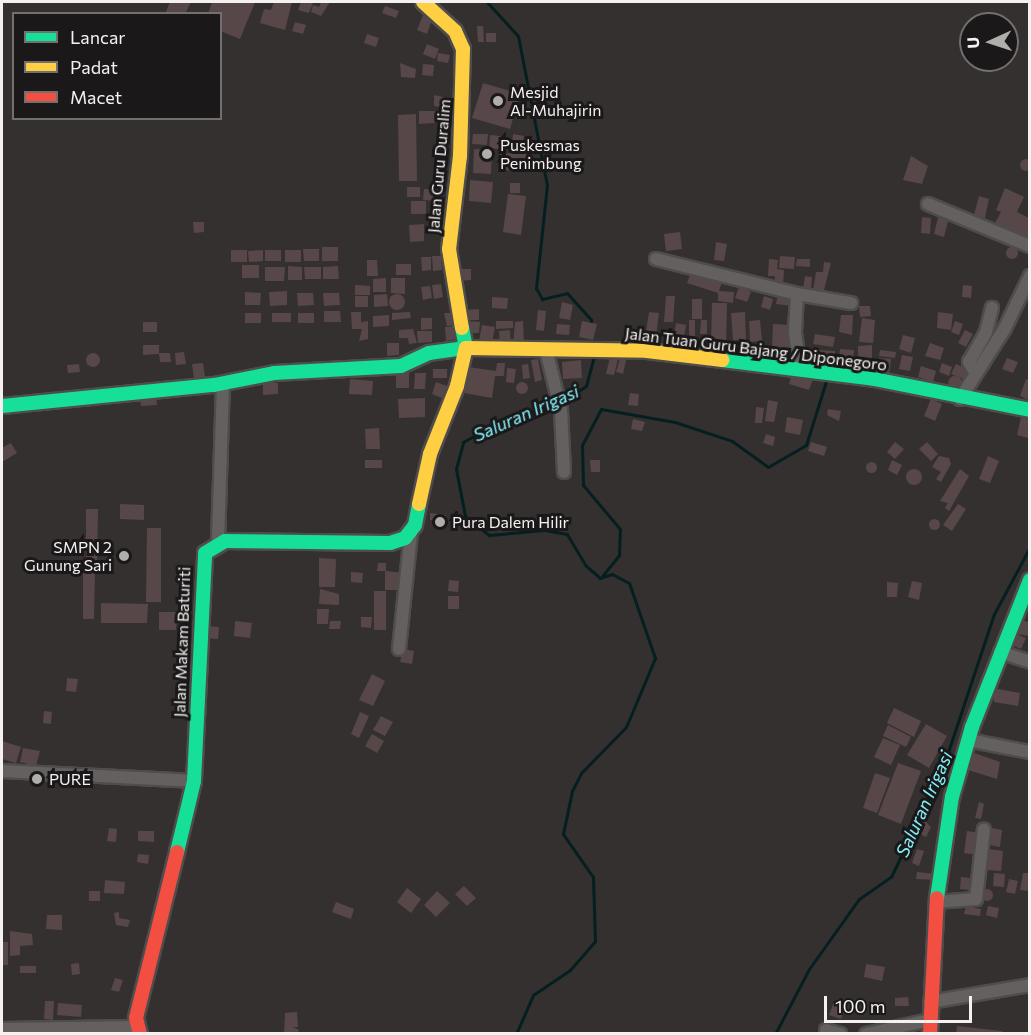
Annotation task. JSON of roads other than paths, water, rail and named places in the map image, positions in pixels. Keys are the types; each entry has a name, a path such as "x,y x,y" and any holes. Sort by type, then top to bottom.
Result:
{"street":[{"name":"Jalan Guru Duralim","path":"423,2 455,31 463,49 460,156 449,249 471,348"},
{"path":"928,204 1029,246"},
{"path":"656,259 797,294 851,303"},
{"path":"960,399 1005,328 1029,276"},
{"path":"797,294 795,333 800,369"},
{"path":"975,372 969,362 986,332 992,308"},
{"name":"Jalan Tuan Guru Bajang / Diponegoro","path":"2,406 223,384 274,373 391,368 429,353 471,348 546,350 610,348 800,369 904,385 960,399 1029,411"},
{"path":"399,649 411,532 430,454 471,348"},
{"path":"546,350 561,410 564,472"},
{"path":"223,384 218,542 390,543 411,532"},
{"name":"Jalan Makam Baturiti","path":"138,1030 194,781 201,564 207,549 218,542"},
{"path":"866,1034 930,1027 936,902 952,797 968,740 999,652 1029,580"},
{"path":"999,652 1029,662"},
{"path":"968,740 1029,752"},
{"path":"2,771 194,781"},
{"path":"936,902 976,899 984,829"},
{"path":"930,1002 1029,986"},
{"path":"2,1029 138,1030"},
{"path":"825,1030 840,1034"}],"waterway":[{"name":"Saluran Irigasi","path":"487,2 518,36 547,185 536,288 542,299 567,293 591,320 591,326"},
{"name":"Saluran Irigasi","path":"1026,274 1030,261"},
{"name":"Saluran Irigasi","path":"562,401 586,386 594,357"},
{"name":"Saluran Irigasi","path":"603,575 619,555 620,529 583,485 582,445 601,409 675,422 732,441 768,467 806,445 827,378"},
{"name":"Saluran Irigasi","path":"516,1034 533,995 570,970 595,941 593,877 563,834 572,791 581,773 626,727 655,658 629,583 612,574 600,578 586,566 567,534 544,530 489,535 465,516 456,469 463,442 495,424 556,403"},
{"name":"Saluran Irigasi","path":"775,1034 809,969 859,899 891,877 943,767 994,614 1030,547"}],"place":[{"name":"Mesjid Al-Muhajirin","path":"498,101"},
{"name":"Puskesmas Penimbung","path":"487,154"},
{"name":"Pura Dalem Hilir","path":"440,522"},
{"name":"SMPN 2 Gunung Sari","path":"124,556"},
{"name":"PURE","path":"37,779"}]}
